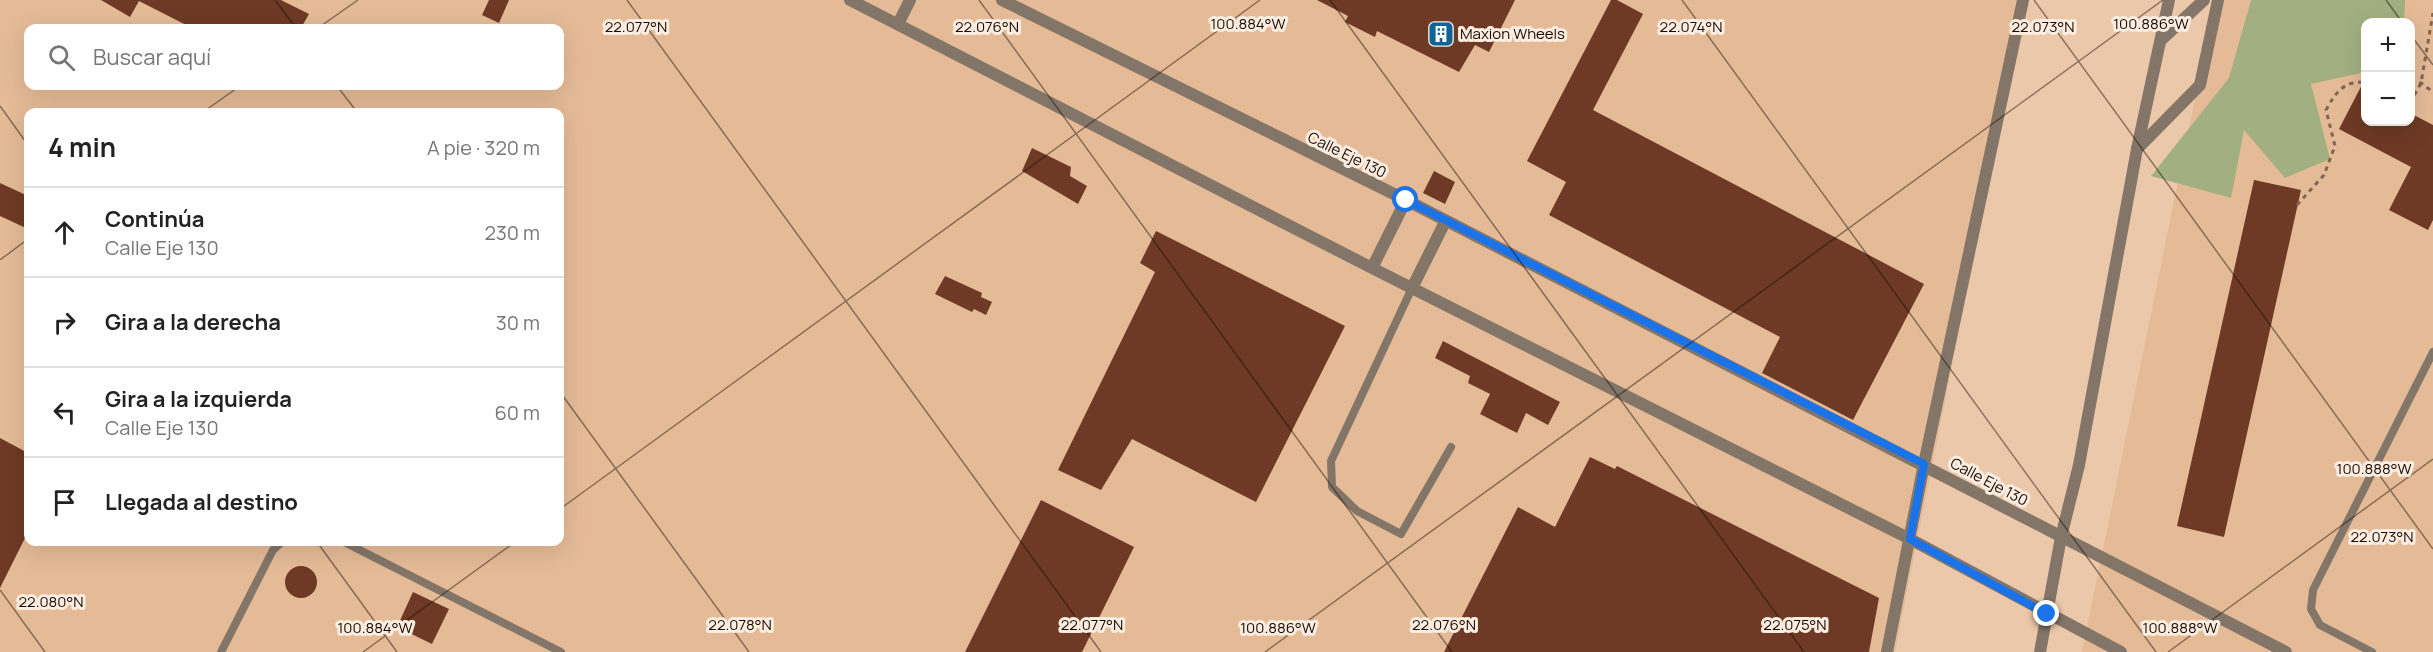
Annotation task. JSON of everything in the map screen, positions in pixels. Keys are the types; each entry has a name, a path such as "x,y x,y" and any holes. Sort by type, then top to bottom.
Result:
{"street":[{"path":"850,0 1372,268 1910,539 2121,652"},
{"path":"898,24 910,0"},
{"name":"Calle Eje 130","path":"1002,0 1406,200 1445,222 1924,464 2286,652"},
{"path":"1887,652 1924,464 2023,0"},
{"path":"2040,652 2061,537 2079,465 2137,149 2169,0"},
{"path":"2161,40 2204,0"},
{"path":"2137,149 2200,85 2218,0"},
{"path":"1372,268 1406,200"},
{"path":"1412,288 1445,222"}],"lane":[{"path":"1412,288 1331,461 1332,487 1357,511 1401,534 1450,447"},
{"path":"2372,652 2320,625 2311,609 2313,590 2433,352"},
{"path":"220,652 273,550 278,546"},
{"path":"353,546 561,652"}],"path":[{"path":"2415,94 2421,83 2433,13"},
{"path":"2297,205 2324,175 2335,146 2326,110 2337,90 2361,81"},
{"path":"2415,83 2421,83 2433,92"}],"shaded area":[{"path":"0,0 2025,0 1895,652 0,652"},
{"path":"2215,0 2433,0 2433,652 2082,652"}],"green space":[{"path":"2251,0 2405,0 2404,18 2361,18 2361,73 2311,84 2330,159 2285,178 2244,130 2231,198 2151,176 2229,78"}],"building":[{"path":"101,0 281,0 309,14 303,24 184,24 139,1 130,17"},
{"path":"489,0 509,0 499,23 482,15"},
{"name":"Maxion Wheels","path":"1317,0 1515,0 1489,52 1475,45 1459,72 1377,31 1375,37 1345,22 1348,16"},
{"path":"1611,0 1617,0 1643,14 1593,110 1924,284 1853,420 1762,373 1780,337 1549,215 1566,182 1527,161"},
{"path":"2361,87 2361,126 2415,126 2415,116 2433,125 2433,220 2428,230 2389,210 2411,167 2339,129"},
{"path":"1032,148 1071,167 1070,176 1087,186 1078,204 1022,171"},
{"path":"1434,171 1455,182 1445,204 1423,193"},
{"path":"2254,180 2301,190 2224,537 2177,526"},
{"path":"0,183 24,194 24,227 0,216"},
{"path":"1156,231 1345,326 1256,502 1132,439 1101,490 1058,470 1155,272 1140,263"},
{"path":"945,276 982,293 981,297 992,302 986,315 974,309 972,312 935,294"},
{"path":"1443,341 1560,402 1548,425 1526,413 1517,433 1480,414 1490,394 1468,383 1470,376 1435,358"},
{"path":"0,438 24,451 24,540 0,588"},
{"path":"1590,457 1615,469 1617,466 1879,598 1869,652 1444,652 1518,507 1555,527"},
{"path":"1041,500 1134,547 1082,652 965,652"},
{"path":"301,566 313,570 317,582 313,594 301,598 289,594 285,582 289,570"},
{"path":"413,592 449,609 432,644 397,627"}],"place":[{"name":"Maxion Wheels","path":"1441,34"}],"route":[{"path":"1406,200 1445,222 1924,464 1910,539 2047,614"}]}
